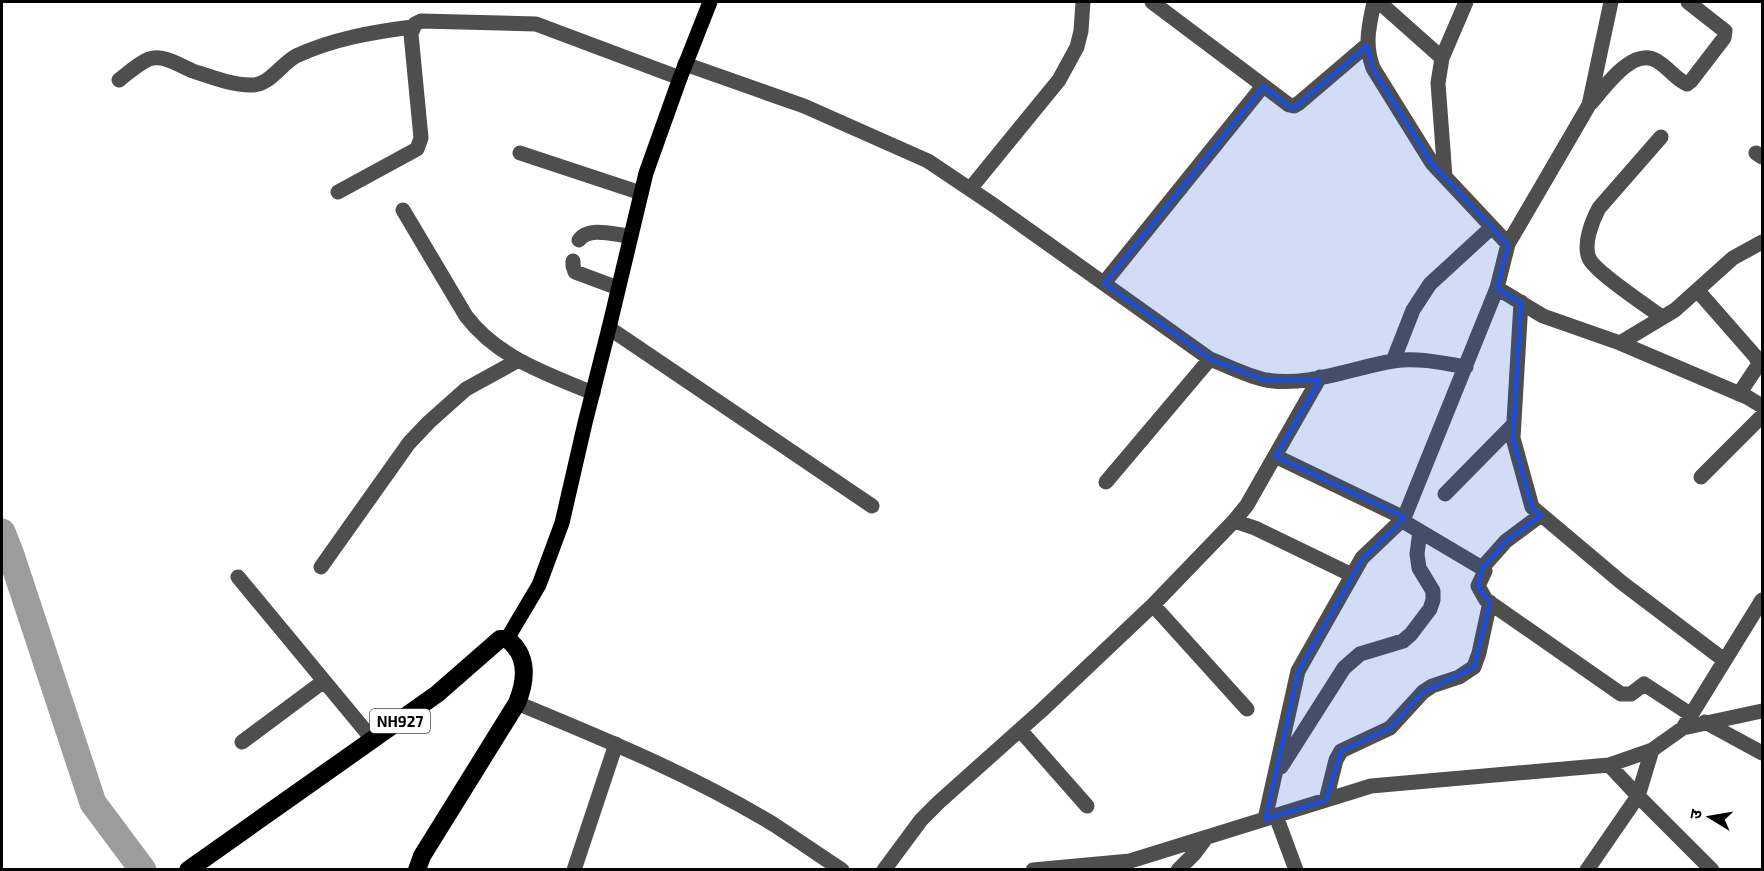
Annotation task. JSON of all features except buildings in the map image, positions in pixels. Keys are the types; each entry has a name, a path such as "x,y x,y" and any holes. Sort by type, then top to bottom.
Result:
{"highway":[{"name":"NH927","path":"188,870 437,694 500,639 507,639"},
{"path":"417,870 422,856 517,704 522,692 524,668 518,649 507,639"}],"main road":[{"path":"507,639 540,585 562,523 646,173 682,71 710,2"}],"street":[{"path":"970,189 1059,80 1077,47 1081,31 1083,2"},
{"path":"1152,2 1289,105 1294,106 1367,45"},
{"path":"1374,2 1367,35 1367,52 1373,68 1432,164 1508,244"},
{"path":"1379,2 1442,58"},
{"path":"1445,177 1438,83 1442,58 1466,2"},
{"path":"1589,105 1611,2"},
{"path":"1296,870 1270,817 1274,777 1298,671 1362,558 1402,519 1497,288 1508,244 1589,105 1621,70 1635,60 1647,58 1656,60 1687,84 1725,38 1725,31 1688,2"},
{"path":"119,80 148,60 157,58 209,76 237,83 258,85 266,81 279,68 310,50 340,40 412,27 421,21 536,24 682,71 804,106 928,161 1210,358 1264,380 1284,382 1320,377 1393,361 1424,360 1466,368"},
{"path":"338,192 417,149 420,144 412,27"},
{"path":"1104,283 1263,86"},
{"path":"1661,138 1599,208 1593,221 1587,250 1592,264 1662,317"},
{"path":"519,153 641,193"},
{"path":"403,210 471,324 518,361 593,393"},
{"path":"1393,361 1413,310 1426,289 1492,227"},
{"path":"579,240 582,235 589,232 630,236"},
{"path":"1620,343 1675,310 1733,258 1762,242"},
{"path":"573,261 575,272 618,288"},
{"path":"1497,288 1543,315 1620,343 1762,406"},
{"path":"1698,291 1755,356 1759,364 1739,394"},
{"path":"1521,302 1513,438 1532,507 1620,582 1724,660"},
{"path":"609,328 872,506"},
{"path":"1106,482 1210,358"},
{"path":"321,567 409,443 429,422 466,388 518,361"},
{"path":"884,870 927,814 1153,605 1234,521 1247,505 1320,377"},
{"path":"1701,477 1762,416"},
{"path":"1445,494 1514,424"},
{"path":"1275,456 1402,519 1482,568 1485,571 1478,586 1481,594 1621,694 1631,694 1644,684 1687,721 1705,722 1762,711"},
{"path":"1482,568 1506,541 1541,515"},
{"path":"1234,521 1255,528 1352,575"},
{"path":"1274,777 1344,668 1360,654 1403,641 1430,609 1433,591 1419,568 1418,561 1420,531"},
{"path":"238,577 373,740"},
{"path":"1033,870 1130,861 1371,786 1609,765 1652,750 1687,721 1762,600"},
{"path":"1326,800 1336,760 1341,751 1390,728 1423,692 1432,686 1459,677 1474,666 1490,602"},
{"path":"1153,605 1247,709"},
{"path":"242,742 324,681"},
{"path":"517,704 616,744 710,790 772,824 842,870"},
{"path":"1705,722 1762,753"},
{"path":"1020,730 1087,806"},
{"path":"574,870 616,744"},
{"path":"1587,870 1638,796 1652,750"},
{"path":"1609,765 1711,869"},
{"path":"1178,870 1194,855 1206,838"}],"highlighted area":[{"path":"1367,45 1373,68 1432,163 1508,244 1497,288 1521,302 1513,438 1532,507 1541,515 1506,541 1482,568 1478,586 1490,602 1474,667 1423,692 1390,728 1341,751 1326,800 1265,819 1298,671 1362,558 1404,517 1275,456 1319,380 1265,380 1210,359 1104,283 1263,86 1293,108"}],"waterway":[{"path":"2,532 93,803 143,870"}]}
